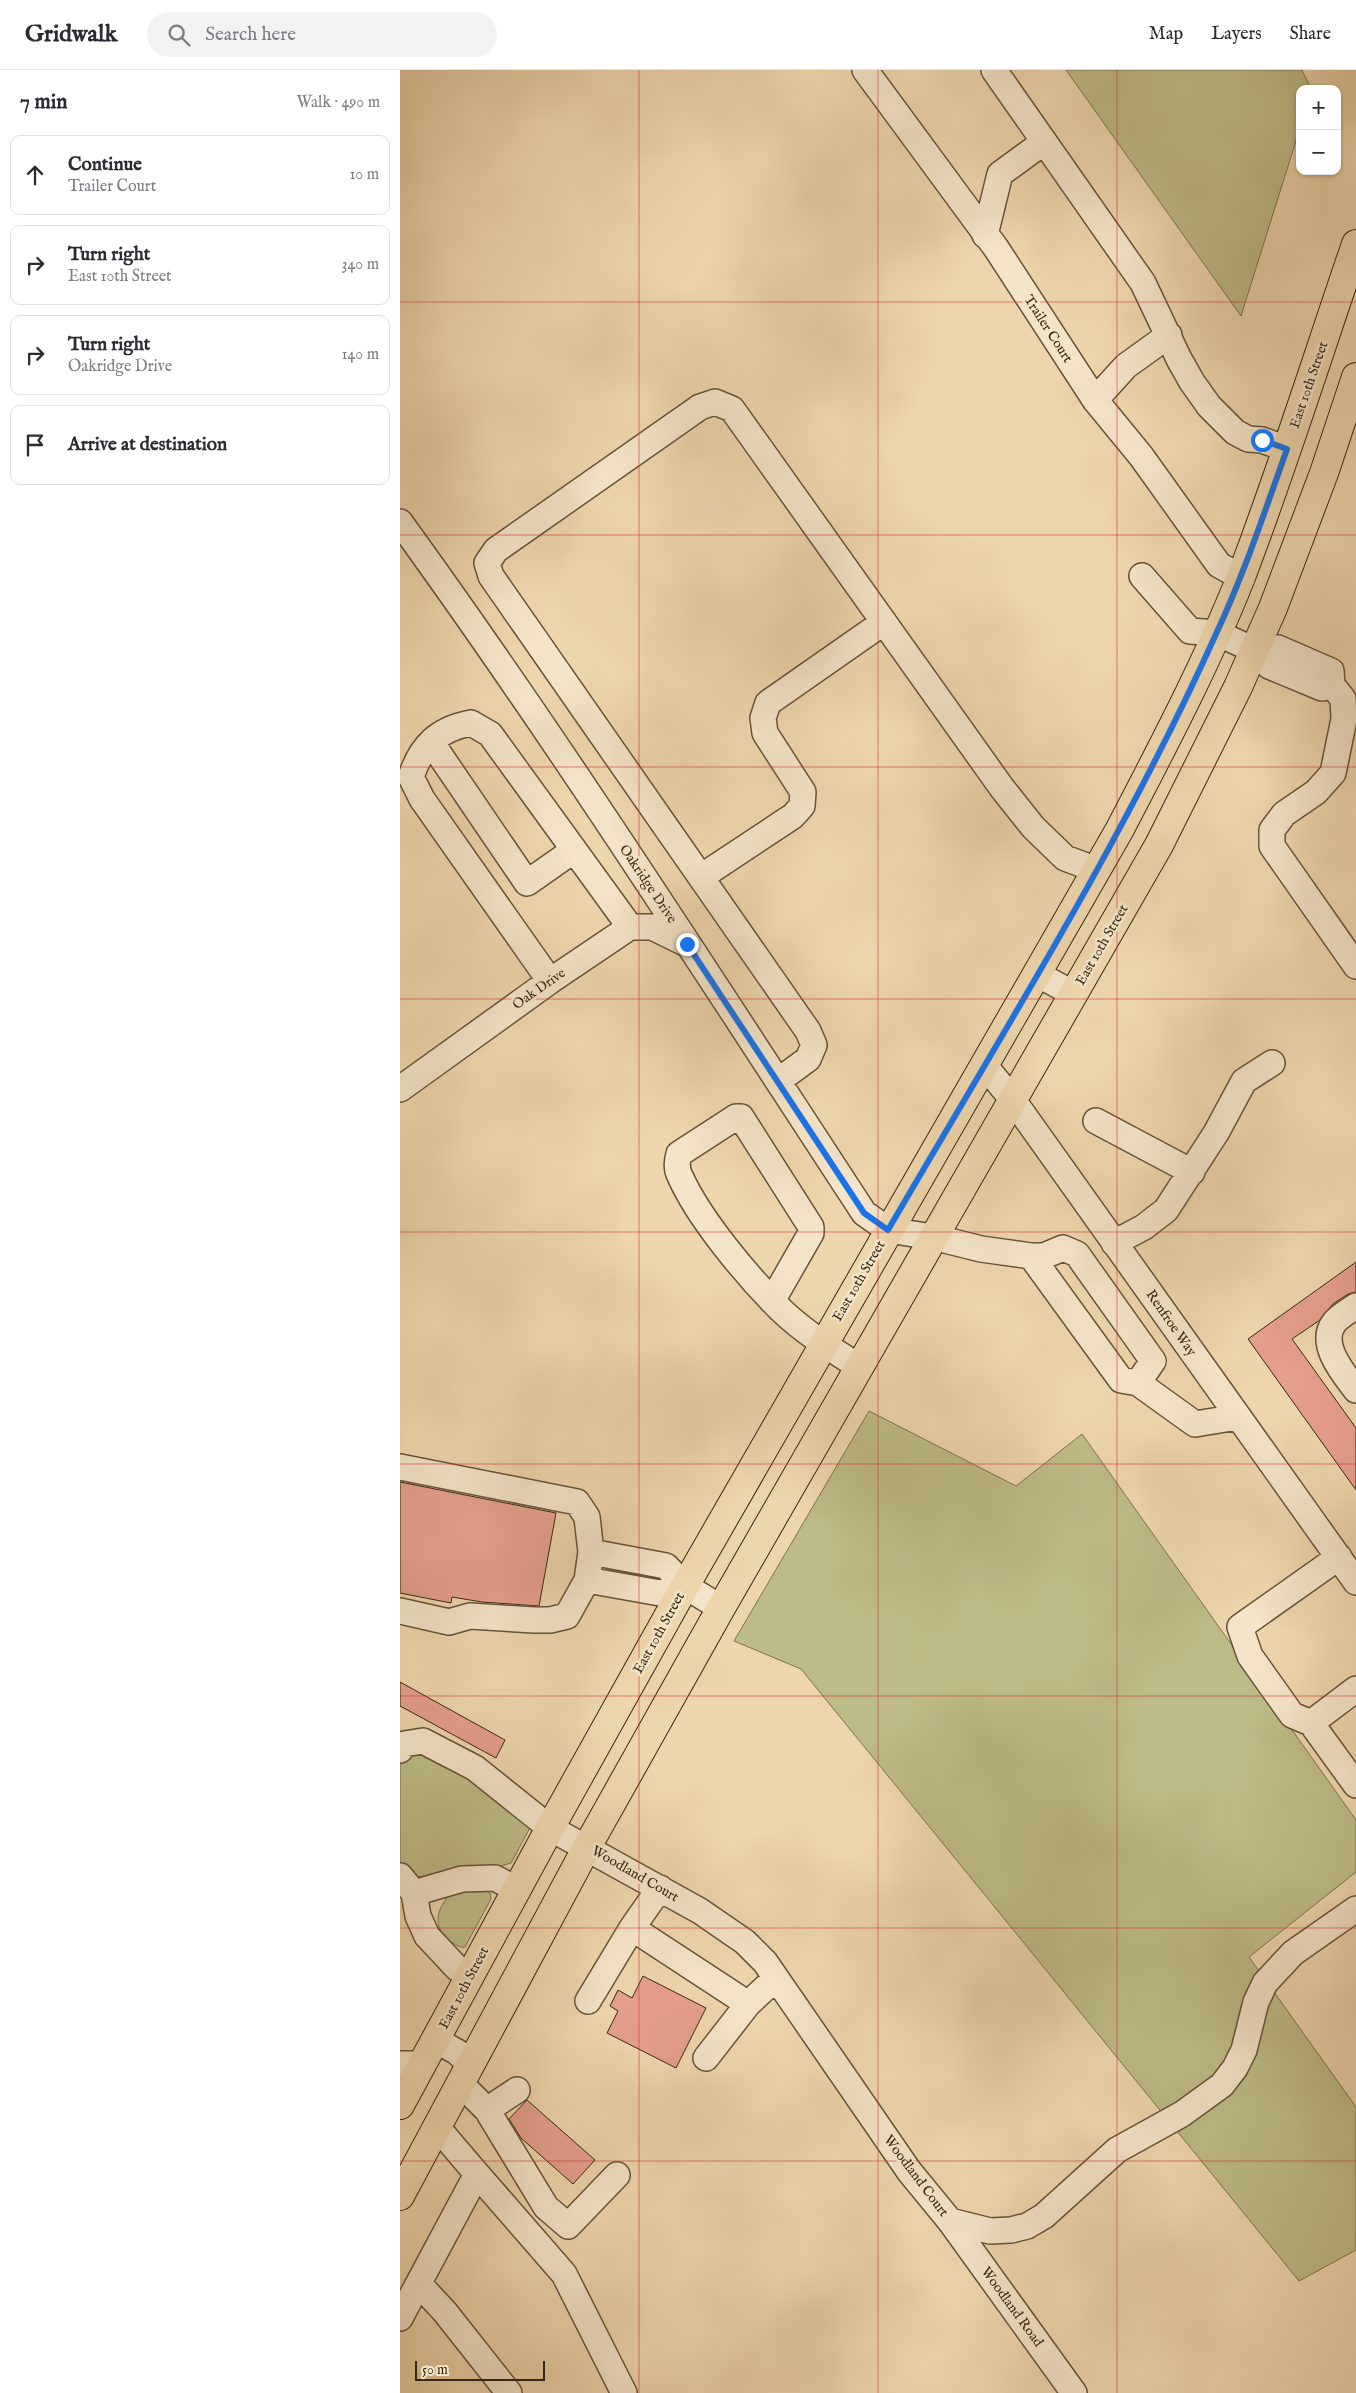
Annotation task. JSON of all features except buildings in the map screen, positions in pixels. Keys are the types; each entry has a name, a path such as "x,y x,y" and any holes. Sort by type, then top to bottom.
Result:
{"main road":[{"name":"East 10th Street","path":"400,2105 411,2064 436,2040 516,1889 685,1586 888,1230 1097,870 1155,762 1217,633 1240,577 1287,449 1356,244"},
{"name":"East 10th Street","path":"400,2196 587,1847 721,1608 858,1366 1159,845 1198,770 1276,600 1324,473 1356,377"}],"street":[{"name":"Trailer Court","path":"865,70 996,248 1095,400 1141,456 1219,565 1240,577"},
{"path":"994,70 1142,282 1192,382 1209,406 1235,432 1248,439 1262,440 1287,449"},
{"path":"985,235 1000,174 1044,142"},
{"path":"1095,400 1126,366 1169,335"},
{"path":"778,1081 808,1059 814,1045 808,1031 491,576 488,563 496,550 700,408 715,402 732,409 1002,788 1033,827 1064,858 1097,870"},
{"name":"Oakridge Drive","path":"400,522 467,614 864,1213 888,1230 933,1237 981,1249 1044,1256 1063,1248 1077,1254 1152,1361 1138,1383"},
{"path":"1142,576 1190,631 1217,633 1254,650 1269,666 1322,688 1332,685 1343,699 1344,718 1333,772 1316,792 1284,814 1272,830 1272,846 1356,966"},
{"path":"700,877 793,816 802,806 803,792 765,733 763,718 768,703 884,622"},
{"path":"550,981 422,799 411,777 418,757 431,742 455,726 471,723 490,734 630,927 652,927 687,944"},
{"path":"431,742 527,883 574,850"},
{"name":"Oak Drive","path":"400,1089 550,981 630,927"},
{"path":"1037,974 1074,994"},
{"path":"1114,1243 1144,1227 1166,1210 1216,1133 1244,1081 1272,1062"},
{"name":"Renfroe Way","path":"984,1065 1013,1100 1356,1582"},
{"path":"772,1301 812,1232 812,1227 741,1117 736,1117 679,1154 677,1163 679,1175 710,1226 772,1301 823,1345 858,1366"},
{"path":"1096,1121 1192,1172"},
{"path":"1031,1256 1121,1380 1138,1383 1195,1424 1238,1417"},
{"path":"1356,1306 1334,1323 1330,1334 1331,1348 1338,1364 1356,1390"},
{"path":"400,1467 577,1502 587,1517 591,1552 587,1580 567,1616 550,1620 470,1616 449,1622 400,1611"},
{"path":"591,1552 666,1566 685,1586 721,1608"},
{"path":"1338,1558 1240,1627 1250,1656 1292,1715 1311,1723 1356,1785"},
{"path":"587,1580 660,1593 685,1586"},
{"path":"1311,1723 1355,1691"},
{"name":"Woodland Court","path":"400,1750 404,1744 423,1741 475,1768 550,1828 700,1911 745,1942 765,1962 909,2171 950,2221 990,2231 1027,2226 1044,2216 1117,2150 1182,2114 1222,2085 1235,2068 1244,2050 1256,2002 1265,1982 1293,1953 1356,1909"},
{"path":"470,1977 457,1968 427,1936 407,1885 462,1879 495,1878 516,1889"},
{"path":"588,2001 632,1928 660,1888"},
{"path":"632,1928 748,2004"},
{"path":"706,2058 748,2004 776,1978"},
{"path":"436,2040 456,2052 465,2074 546,2207 568,2226 617,2175"},
{"path":"487,2110 517,2090"},
{"path":"436,2127 564,2274 617,2390"},
{"path":"400,2318 478,2174"},
{"name":"Woodland Road","path":"950,2221 1074,2393"},
{"path":"419,2284 445,2312 509,2393"}],"shaded area":[{"path":"1066,70 1302,70 1309,85 1296,85 1296,141 1241,316"},
{"path":"869,1411 1016,1486 1082,1434 1356,1820 1356,1872 1249,1957 1356,2107 1356,2250 1299,2281 801,1669 734,1641"},
{"path":"417,1752 432,1757 462,1773 531,1826 511,1863 418,1877 411,1876 400,1866 400,1761"},
{"path":"484,1889 490,1893 491,1899 465,1947 459,1946 444,1936 440,1930 438,1917 442,1905 451,1893"}],"route":[{"path":"687,944 864,1213 888,1230 1120,829 1184,703 1217,633 1240,577 1287,449 1262,440"}]}
